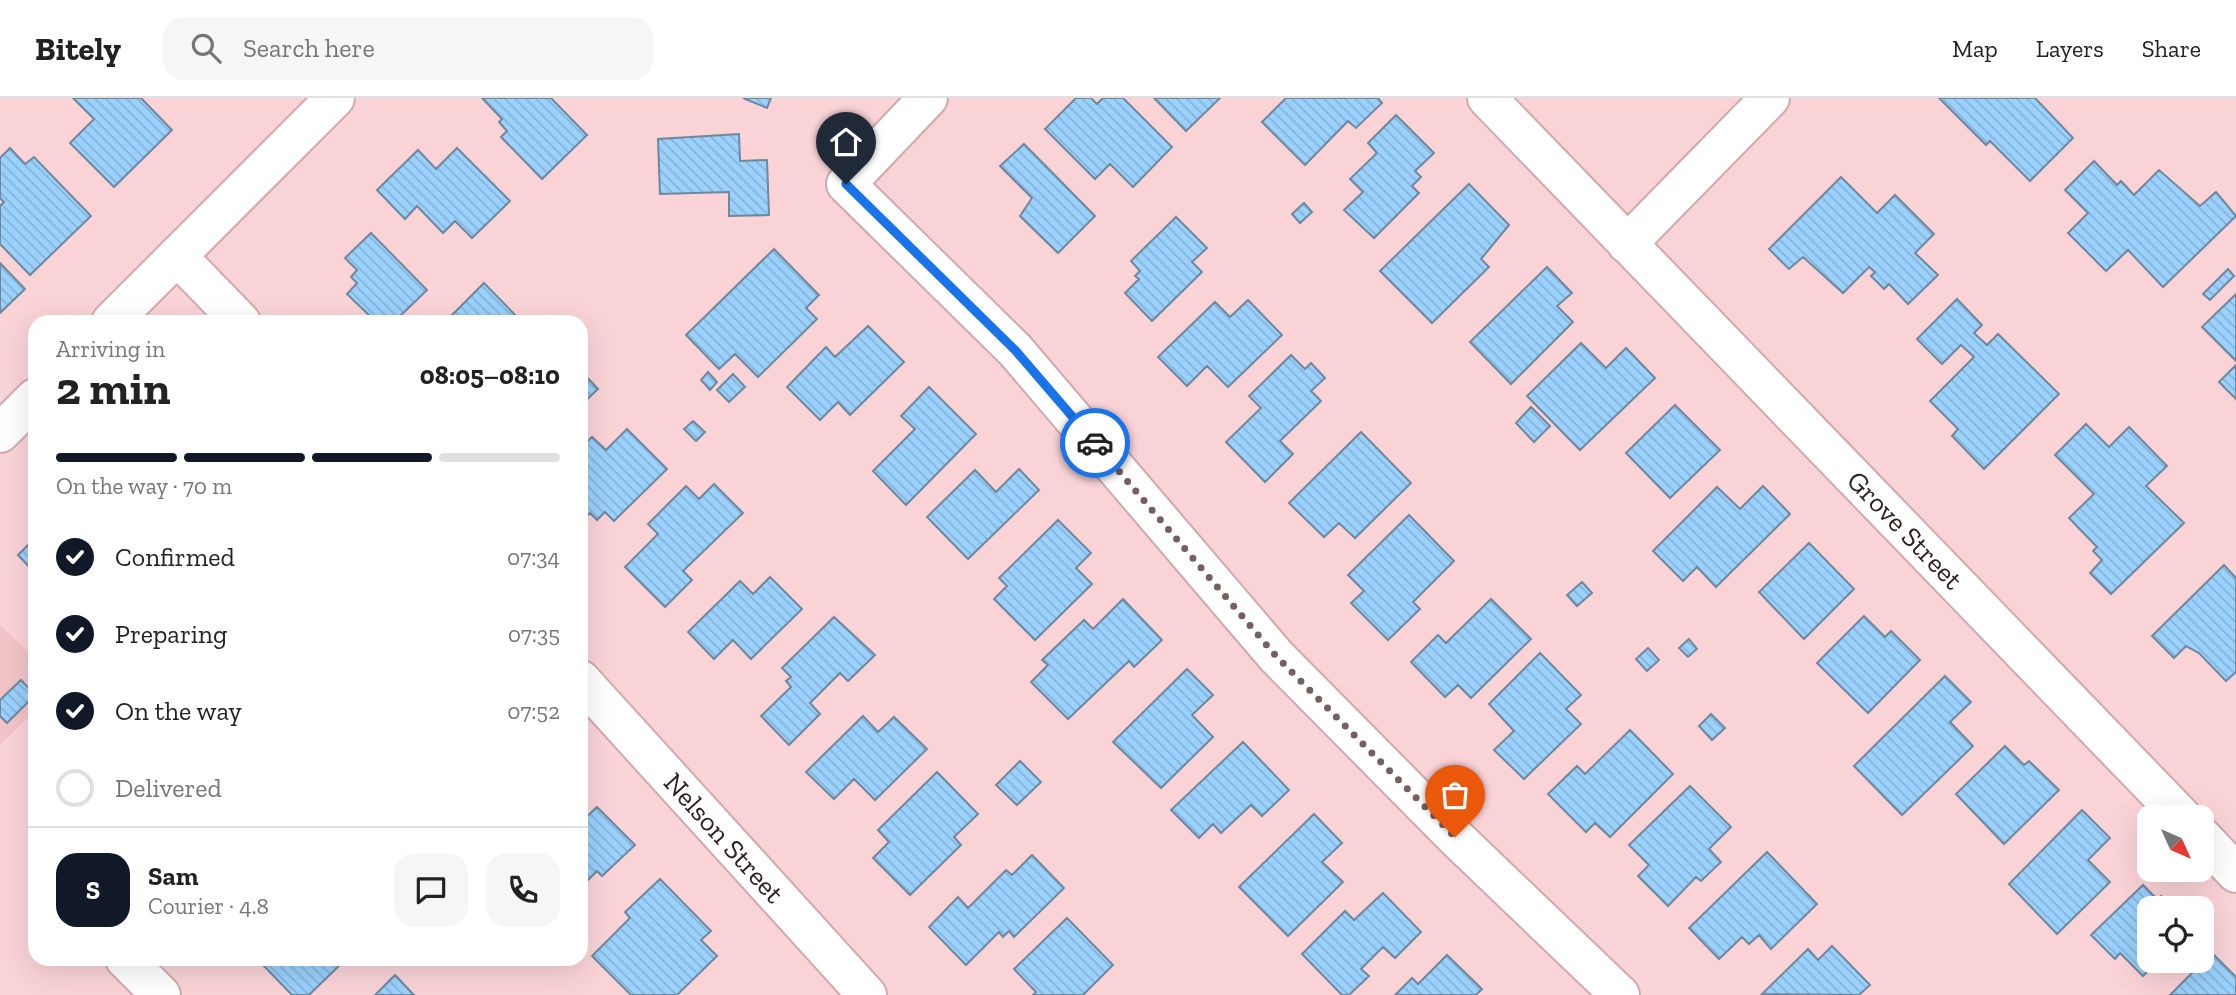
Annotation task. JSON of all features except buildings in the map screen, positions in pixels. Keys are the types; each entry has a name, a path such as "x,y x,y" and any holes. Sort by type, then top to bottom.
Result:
{"street":[{"path":"118,315 335,98"},
{"path":"928,98 846,184 1015,350 1276,656 1455,837 1619,995"},
{"name":"Grove Street","path":"1487,98 2170,805"},
{"path":"1628,244 1770,98"},
{"path":"177,256 234,315"},
{"path":"0,433 28,405"},
{"name":"Nelson Street","path":"588,688 867,995"},
{"path":"2214,850 2236,873"},
{"path":"132,966 160,995"}],"shaded area":[{"path":"0,625 28,652 28,717 0,745"}],"way so far":[{"path":"1095,443 1276,656 1455,837"}],"route":[{"path":"846,184 1015,350 1095,443"}]}
